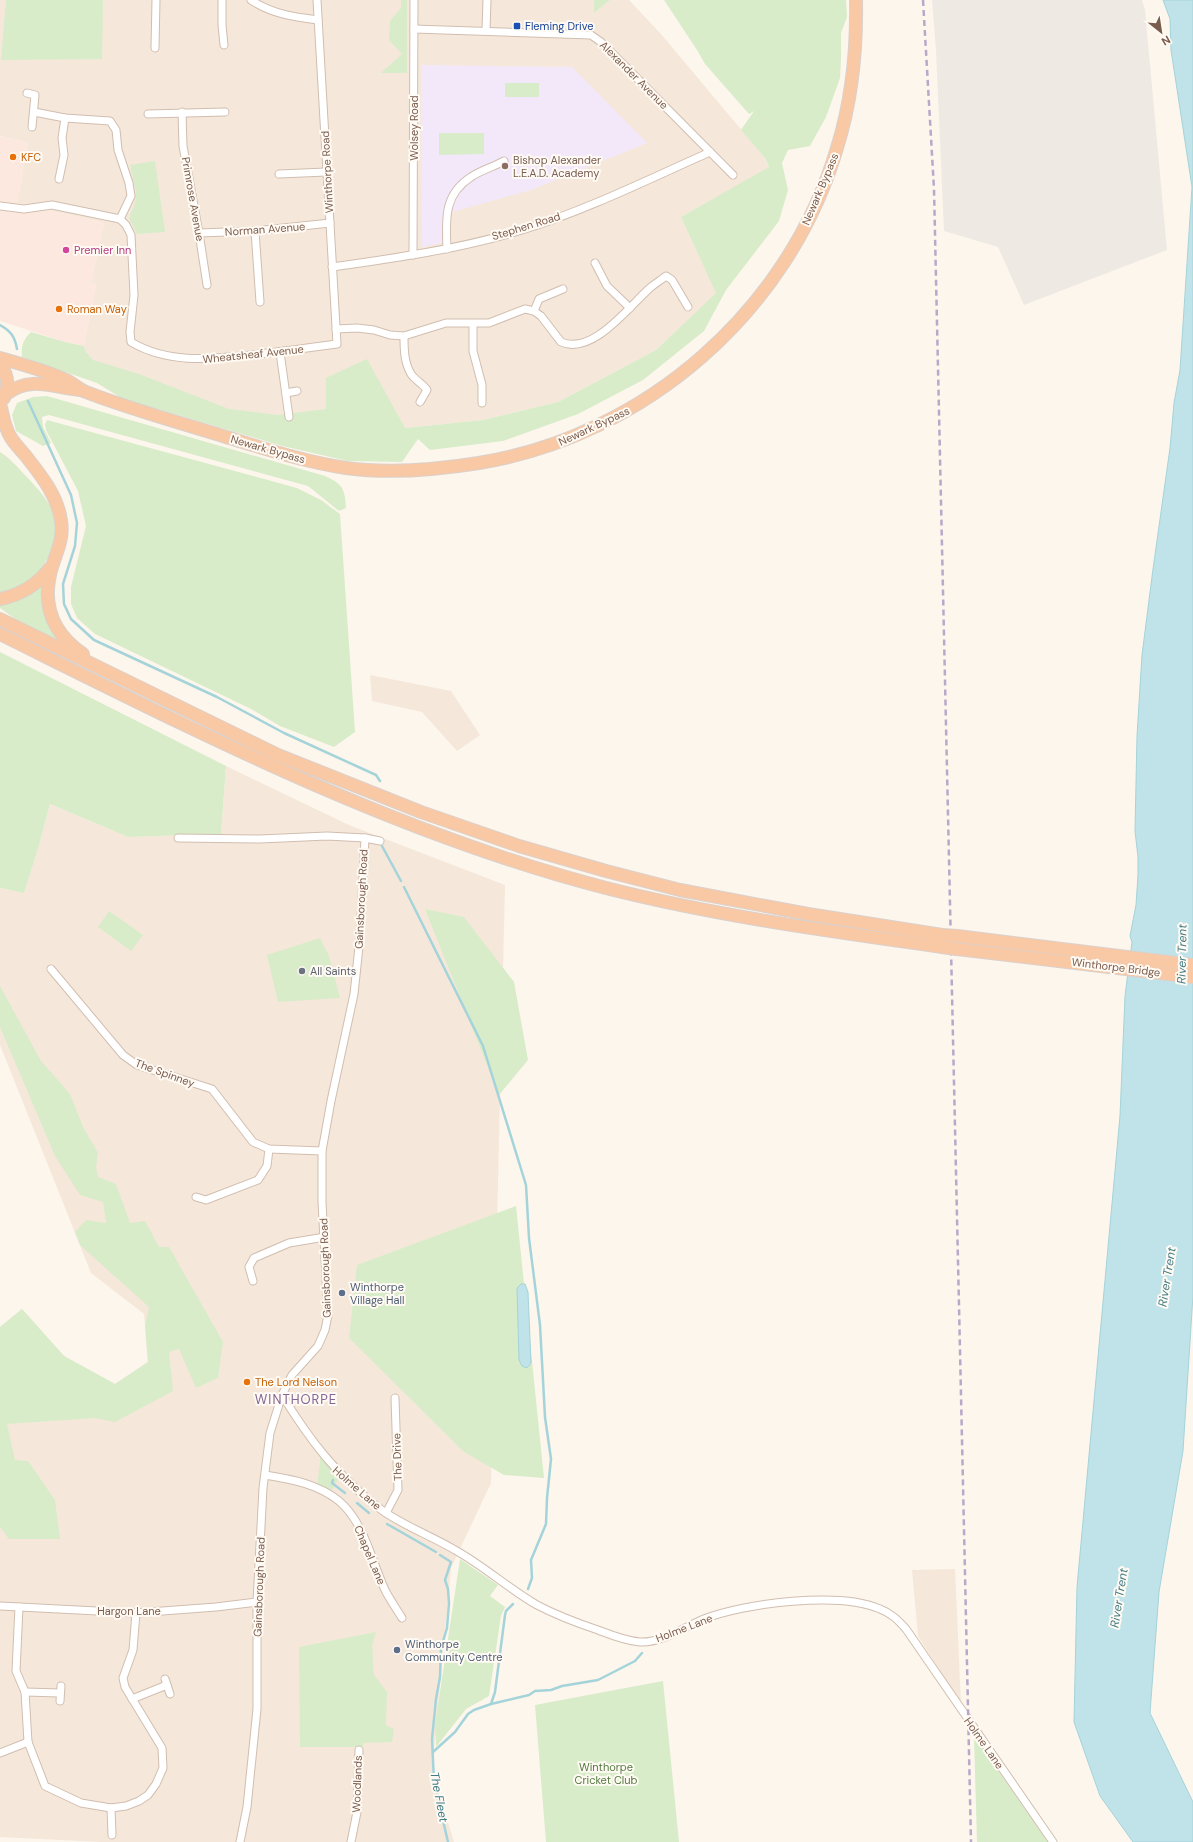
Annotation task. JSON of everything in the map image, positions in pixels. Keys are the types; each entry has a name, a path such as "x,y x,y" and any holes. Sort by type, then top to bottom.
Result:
{"highway":[{"name":"Newark Bypass","path":"0,358 67,380 82,390 162,418 306,460 347,468 374,470 446,469 489,462 560,443 631,409 664,387 718,343 758,299 777,272 801,234 831,169 847,111 853,74 857,32 856,0"},
{"path":"0,364 6,377 2,400 5,433 47,486 60,514 62,538 52,565 47,595 50,611 56,627 67,642 110,674"},
{"name":"Newark Bypass","path":"2,400 21,385 36,382 64,389 82,390"},
{"path":"0,599 26,590 41,579 52,565"},
{"path":"0,619 110,674 278,754 421,812 519,846 680,890 942,941 957,949 1064,956"},
{"path":"0,634 259,761 395,818 512,860 604,887 678,905 809,928 942,941 957,936 1064,956"},
{"name":"Winthorpe Bridge","path":"1064,956 1193,965"},
{"name":"Winthorpe Bridge","path":"1064,956 1193,976"}],"street":[{"path":"154,48 156,0"},
{"path":"222,0 224,45"},
{"path":"251,0 259,6 285,16 318,20"},
{"name":"Winthorpe Road","path":"317,0 337,344"},
{"name":"Wolsey Road","path":"414,0 414,255"},
{"path":"486,30 487,0"},
{"name":"Alexander Avenue","path":"414,29 591,34 601,42 733,175"},
{"path":"27,93 35,95 32,127"},
{"path":"0,206 24,209 52,205 120,219 131,196 129,183 118,150 116,130 110,121 65,118 34,112"},
{"name":"Primrose Avenue","path":"182,112 183,146 200,233 207,285"},
{"path":"148,114 225,112"},
{"path":"59,179 64,155 62,138 65,118"},
{"name":"Stephen Road","path":"332,267 447,249 522,230 548,221 710,152"},
{"path":"447,249 446,214 452,198 457,190 470,177 504,161"},
{"path":"279,174 326,172"},
{"name":"Wheatsheaf Avenue","path":"120,219 126,225 131,235 134,295 130,332 131,342 144,350 170,356 199,360 280,352 337,344"},
{"name":"Norman Avenue","path":"200,233 255,231 330,223"},
{"path":"255,231 260,302"},
{"path":"595,263 607,286 630,308"},
{"path":"336,329 357,328 374,330 390,335 404,336 446,323 463,322 473,324 497,321 519,310 525,309 534,311 542,316 558,339 571,345 582,344 608,328 651,286 666,276 672,280 688,308"},
{"path":"534,311 539,299 563,289"},
{"path":"473,324 473,351 482,385 482,403"},
{"path":"404,336 404,355 407,365 411,374 427,390 420,402"},
{"path":"280,352 289,417"},
{"path":"286,393 297,391"},
{"path":"178,838 260,839 327,836 365,838"},
{"name":"Gainsborough Road","path":"240,1842 247,1807 257,1709 257,1602 265,1475 270,1432 282,1395 292,1375 318,1346 326,1330 328,1315 326,1237 322,1202 322,1151 331,1100 354,994 360,937 365,838 380,841"},
{"name":"The Spinney","path":"51,969 123,1055 137,1065 212,1089 253,1142 269,1149 322,1151"},
{"path":"196,1197 206,1200 258,1180 267,1166 269,1149"},
{"path":"253,1281 249,1267 254,1258 289,1243 326,1237"},
{"name":"Holme Lane","path":"282,1395 306,1434 328,1462 374,1504 386,1513 457,1550 537,1604 579,1624 625,1640 642,1642 658,1639 706,1618 757,1605 799,1601 840,1601 866,1604 880,1608 894,1616 906,1629 1053,1842"},
{"name":"The Drive","path":"386,1513 398,1490 395,1398"},
{"name":"Chapel Lane","path":"265,1475 303,1483 329,1495 345,1507 360,1530 387,1593 402,1618"},
{"name":"Hargon Lane","path":"0,1606 136,1614 216,1608 257,1602"},
{"path":"19,1607 16,1671 25,1692 28,1742 45,1786 81,1803 111,1808 126,1806 140,1801 148,1795 156,1784 163,1768 162,1748 125,1687 123,1678 133,1650 136,1614"},
{"path":"132,1699 166,1682 170,1694"},
{"path":"25,1692 61,1690 60,1702"},
{"path":"0,1753 28,1742"},
{"name":"Woodlands","path":"351,1842 358,1812 359,1750"},
{"path":"111,1808 112,1835"}],"shaded area":[{"path":"0,0 594,0 594,13 610,0 629,0 661,34 765,158 769,168 681,217 717,293 656,350 558,402 483,420 405,428 348,461 283,446 123,399 86,352 84,346 96,285 91,282 104,223 17,203 28,143 0,136"},
{"path":"932,0 1142,0 1145,10 1167,250 1024,305 998,247 944,231 936,50"},
{"name":"Bishop Alexander L.E.A.D. Academy","path":"421,65 572,67 647,143 531,190 452,212 452,241 422,247"},
{"path":"0,136 28,143 17,203 104,223 91,282 96,285 84,346 65,342 0,321"},
{"path":"370,675 451,691 480,735 457,751 422,712 372,701"},
{"path":"226,766 349,825 505,885 491,1483 451,1568 432,1771 454,1842 100,1842 0,1837 0,1327 22,1309 64,1356 115,1384 148,1362 144,1314 91,1273 0,1045 0,888 24,893 50,804 128,837 221,834"},
{"path":"955,1569 961,1704 918,1636 912,1570"}],"green space":[{"path":"6,0 103,0 102,59 1,60"},
{"path":"401,0 407,0 407,73 381,73 402,54 389,40 390,21 401,8"},
{"path":"594,0 610,0 594,13"},
{"path":"664,0 846,0 847,17 841,33 840,78 826,117 810,146 788,150 782,163 788,190 779,221 726,290 704,331 643,380 578,414 503,441 430,450 418,439 402,462 348,461 283,446 123,399 97,383 22,357 23,343 31,332 84,346 86,352 93,360 139,374 229,409 278,415 326,409 326,378 367,359 405,428 483,420 558,402 656,350 716,293 681,217 769,167 765,158 741,130 754,111 749,114 705,64"},
{"path":"505,83 539,83 539,97 505,97"},
{"path":"439,133 484,133 484,154 439,155"},
{"path":"155,161 165,232 137,234 129,218 135,203 136,192 130,165"},
{"path":"47,396 325,476 336,482 342,488 345,496 346,508 339,511 308,486 49,415 42,417 43,427 51,443 43,446 16,431 12,415 17,403 33,397"},
{"path":"47,420 297,488 321,500 340,514 355,732 334,747 280,726 251,709 95,634 77,618 71,604 71,587 86,526 78,491 46,430 45,424"},
{"path":"0,452 14,464 45,498 54,517 55,528 51,550 46,561 32,580 15,591 0,595"},
{"path":"45,579 61,643 21,623 0,608 0,604"},
{"path":"0,652 226,766 221,834 128,837 50,804 24,893 0,888"},
{"path":"425,909 464,917 514,982 528,1060 499,1095"},
{"path":"109,911 143,935 131,951 98,927"},
{"path":"320,938 329,956 340,998 278,1002 267,955"},
{"path":"0,986 41,1061 70,1094 83,1127 98,1153 96,1167 98,1177 116,1184 130,1223 145,1221 159,1247 169,1247 223,1342 218,1378 196,1388 179,1349 169,1352 173,1391 115,1422 95,1418 7,1424 15,1460 28,1461 55,1500 60,1539 9,1539 0,1527 0,1327 22,1309 64,1356 115,1384 148,1362 145,1326 149,1307 80,1245 75,1232 86,1220 106,1223 103,1202 80,1195 55,1156 0,1027"},
{"path":"516,1206 544,1478 504,1475 464,1452 349,1338 357,1265"},
{"path":"321,1453 341,1474 329,1495 317,1488"},
{"path":"460,1559 498,1585 490,1596 505,1607 501,1616 489,1696 466,1709 436,1747 435,1725"},
{"path":"376,1632 372,1645 374,1675 387,1692 386,1725 394,1729 392,1742 363,1743 363,1747 300,1747 299,1647"},
{"name":"Winthorpe Cricket Club","path":"663,1681 679,1842 546,1842 535,1705"},
{"path":"974,1736 1048,1842 977,1842"}],"water":[{"name":"River Trent","path":"1163,0 1193,0 1193,1295 1183,1451 1159,1592 1150,1713 1193,1802 1193,1842 1133,1842 1100,1796 1074,1722 1077,1587 1120,1116 1125,996 1132,942 1130,936 1136,905 1138,875 1138,857 1135,831 1137,736 1142,655 1170,448 1174,403 1180,370 1192,187 1171,50 1170,19"},
{"path":"521,1284 525,1284 528,1292 531,1363 527,1368 522,1366 519,1360 517,1288"}],"waterway":[{"path":"0,325 12,335 17,349"},
{"path":"28,401 71,495 77,523 75,546 63,584 64,604 71,619 94,640 217,697 284,733 376,775 380,781"},
{"path":"382,846 401,881"},
{"path":"404,887 483,1046 526,1185 529,1238 540,1325 545,1417 551,1459 546,1524 531,1560 532,1578 528,1589"},
{"path":"333,1480 332,1483 345,1493"},
{"path":"357,1503 369,1513"},
{"path":"387,1524 436,1552"},
{"name":"The Fleet","path":"440,1555 451,1562 445,1580 448,1589 449,1603 447,1628 441,1648 440,1677 432,1739 434,1782 448,1842"},
{"path":"433,1752 455,1732 468,1714 474,1710 491,1704 495,1692 505,1615 506,1611 513,1604"},
{"path":"491,1704 529,1695 535,1691 551,1690 562,1686 598,1680 635,1661 642,1653"}],"railway":[{"path":"923,0 934,189 971,1842"}],"place":[{"name":"Fleming Drive","path":"517,26"},
{"name":"KFC","path":"13,157"},
{"name":"Bishop Alexander L.E.A.D. Academy","path":"505,166"},
{"name":"Premier Inn","path":"66,250"},
{"name":"Roman Way","path":"59,309"},
{"name":"All Saints","path":"302,971"},
{"name":"Winthorpe Village Hall","path":"342,1293"},
{"name":"The Lord Nelson","path":"247,1382"},
{"name":"Winthorpe Community Centre","path":"397,1650"}],"district":[{"name":"WINTHORPE","path":"296,1399"}]}
